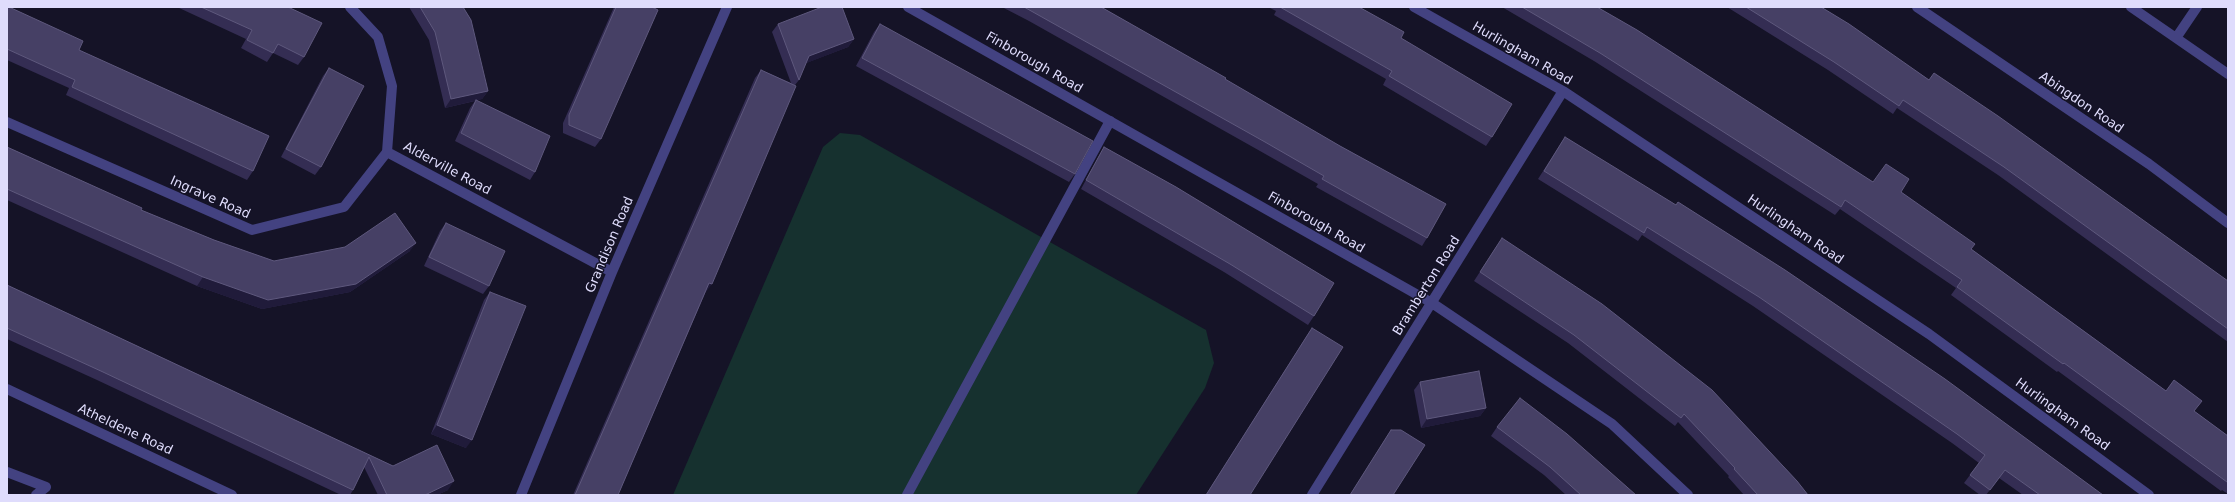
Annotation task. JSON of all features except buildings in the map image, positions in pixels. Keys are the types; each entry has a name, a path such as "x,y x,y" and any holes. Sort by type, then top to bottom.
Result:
{"street":[{"name":"Alderville Road","path":"350,7 378,36 392,86 387,152 612,272"},
{"name":"Grandison Road","path":"521,495 612,272 727,7"},
{"name":"Finborough Road","path":"908,7 1432,303 1612,424 1688,495"},
{"name":"Hurlingham Road","path":"1414,7 1563,91 1929,334 2149,495"},
{"name":"Abingdon Road","path":"1917,7 2149,164 2228,223"},
{"path":"2131,7 2228,74"},
{"path":"2176,38 2197,7"},
{"name":"Bramberton Road","path":"1312,495 1563,91"},
{"path":"907,495 1110,121"},
{"name":"Ingrave Road","path":"7,122 252,230 344,207 387,152"},
{"name":"Atheldene Road","path":"7,390 232,495"},
{"path":"7,472 46,487 36,495"}],"green space":[{"path":"840,133 860,135 1206,330 1214,363 1205,388 1136,495 673,495 823,147"}]}
